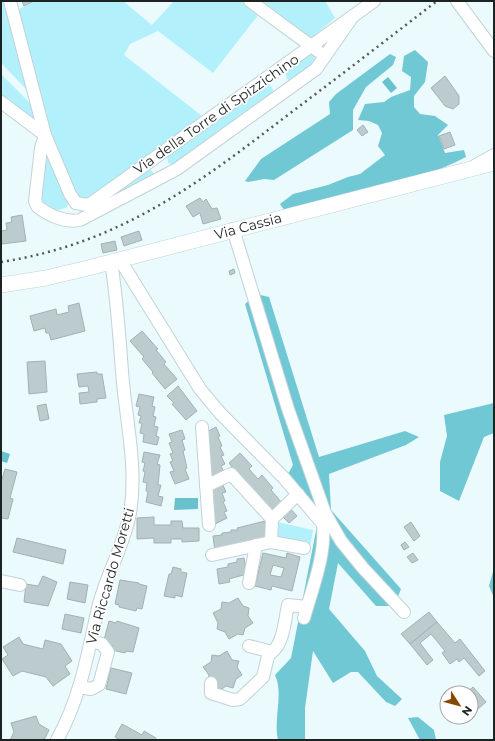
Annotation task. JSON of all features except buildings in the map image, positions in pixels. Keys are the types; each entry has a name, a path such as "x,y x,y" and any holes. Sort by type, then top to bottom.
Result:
{"main road":[{"name":"Via Cassia","path":"1,285 50,277 115,261 233,229 494,163"}],"street":[{"path":"10,1 31,75 45,135 70,194 76,203 59,218"},
{"path":"250,1 319,52 322,60"},
{"name":"Via della Torre di Spizzichino","path":"76,203 87,205 116,186 312,47 374,1"},
{"path":"457,1 494,51"},
{"name":"Via della Torre di Spizzichino","path":"45,135 40,148 35,201 40,209 59,218 67,221 80,220 167,174 316,69 354,16"},
{"path":"272,74 285,91"},
{"path":"1,102 45,135"},
{"path":"472,168 494,155"},
{"path":"155,157 167,174"},
{"path":"116,186 122,199"},
{"path":"233,229 288,409 325,513 341,541 363,568 404,612"},
{"path":"115,261 200,389 220,413 298,494 323,524 324,532 317,571 305,612 288,605 277,648 269,652 249,646"},
{"name":"Via Riccardo Moretti","path":"57,740 71,712 80,687 101,597 128,523 131,501 130,449 115,287 115,261"},
{"path":"202,426 210,525"},
{"path":"206,486 231,474 272,519"},
{"path":"271,542 272,519 298,494"},
{"path":"212,555 271,542 304,548"},
{"path":"250,584 256,545"},
{"path":"1,581 20,585"},
{"path":"80,687 91,689 99,685 108,652 106,647 102,644 90,641"},
{"path":"211,683 211,693 216,696 233,700 240,699 263,677 269,652"}],"shaded area":[{"path":"1,1 7,1 32,95 1,63"},
{"path":"36,1 123,1 152,25 174,1 242,1 259,14 213,73 158,31 130,44 124,55 202,116 85,200 79,198 72,187 46,117 17,10"},
{"path":"257,1 325,1 335,18 309,40"},
{"path":"415,50 428,62 425,82 414,96 414,107 420,114 435,116 448,125 438,135 445,153 464,150 466,157 423,176 377,190 285,211 280,204 293,194 328,185 360,174 385,155 378,146 382,133 378,125 369,121 358,120 365,104 384,102 391,97 410,90 411,77 402,71 404,56"},
{"path":"311,53 316,59 314,63 290,81 287,79 285,70"},
{"path":"390,54 396,57 393,65 366,87 353,110 353,130 274,180 264,179 248,182 245,181 261,159 330,114 329,102 336,94"},
{"path":"1,74 33,106 39,124 1,98"},
{"path":"388,77 397,88 391,93 382,82"},
{"path":"264,84 271,87 274,94 175,166 168,163 167,155"},
{"path":"45,157 49,159 69,201 67,207 56,211 48,209 44,204 42,196"},
{"path":"147,169 152,171 154,175 124,192 122,187"},
{"path":"256,294 269,297 319,457 405,431 419,437 406,445 329,474 331,510 401,589 394,606 376,606 338,563 329,609 365,651 377,676 402,699 395,706 386,702 358,672 351,672 333,683 313,651 305,708 305,740 278,740 277,723 279,690 275,675 291,658 317,526 287,476 293,465 245,304"},
{"path":"494,403 494,433 484,437 459,501 440,491 440,462 447,436 444,415"},
{"path":"1,451 10,454 7,463 1,461"},
{"path":"175,498 198,498 198,509 174,510"},
{"path":"277,522 313,530 310,547 273,539"},
{"path":"494,568 494,598 489,586"},
{"path":"418,717 434,730 436,740 420,740 408,718"}],"railway":[{"path":"1,262 44,253 84,241 122,225 157,206 225,162 437,1"}]}
